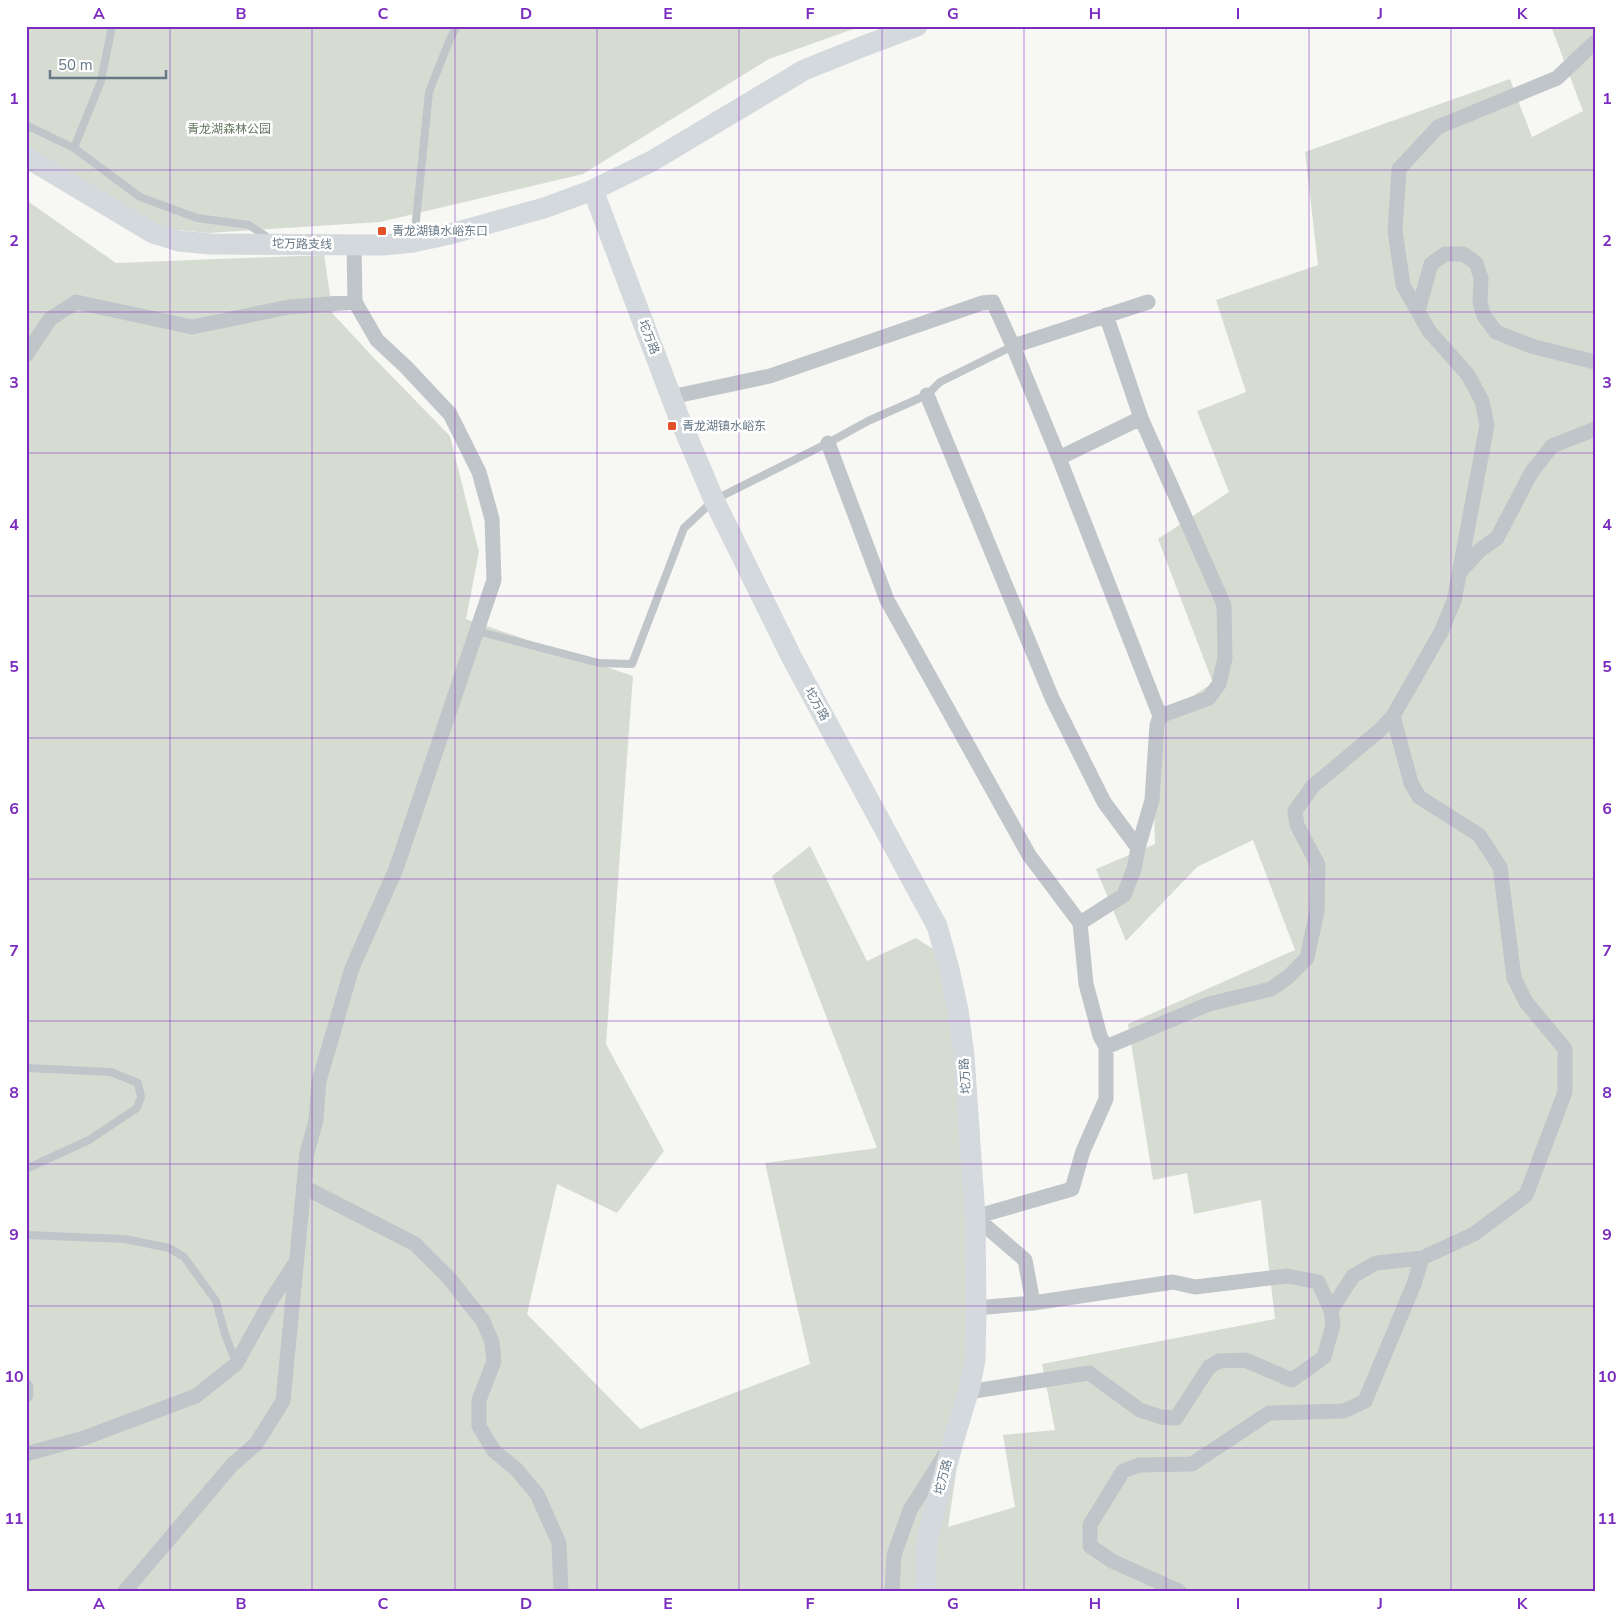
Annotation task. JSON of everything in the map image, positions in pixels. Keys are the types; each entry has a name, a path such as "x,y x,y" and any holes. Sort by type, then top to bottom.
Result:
{"main road":[{"path":"593,190 652,161 804,70 917,26"},
{"name":"坨万路支线","path":"26,157 153,233 179,241 210,244 383,245 413,242 535,211 593,190"},
{"name":"坨万路","path":"593,190 695,458 714,500 792,658 937,926 949,968 958,1010 964,1056 975,1217 975,1359 968,1392 931,1523 927,1542 924,1591"}],"street":[{"path":"1106,1046 1209,1004 1270,990 1288,977 1306,958 1317,911 1318,865 1297,825 1295,811 1313,786 1380,730 1393,716 1441,632 1454,601 1486,425 1482,401 1468,375 1429,331 1403,285 1396,231 1398,169 1438,127 1557,78 1595,42"},
{"path":"124,1591 232,1464 256,1444 283,1401 307,1153 316,1120 319,1081 352,968 396,869 494,580 492,519 479,472 450,414 406,367 377,340 355,302 354,245"},
{"path":"1418,311 1430,264 1444,254 1462,254 1476,263 1481,278 1480,304 1484,316 1496,332 1531,346 1595,362"},
{"path":"26,355 50,318 76,302 192,327 289,307 355,302"},
{"path":"671,396 770,376 982,303 993,302 1059,458 1160,716 1157,725 1152,800 1134,868 1124,895 1080,923"},
{"path":"1013,346 1148,302"},
{"path":"1106,315 1141,418 1224,605 1225,658 1219,684 1209,698 1160,716"},
{"path":"927,395 1052,698 1104,802 1138,848"},
{"path":"1059,458 1141,418"},
{"path":"1460,572 1480,550 1497,538 1531,472 1552,446 1595,429"},
{"path":"828,443 887,600 1029,855 1080,923 1086,984 1100,1036 1106,1046 1106,1099 1083,1151 1072,1189 975,1217"},
{"path":"1331,1310 1353,1276 1376,1263 1422,1258 1474,1234 1526,1195 1565,1092 1565,1049 1526,1002 1514,978 1500,867 1479,835 1419,797 1411,782 1393,716"},
{"path":"304,1187 415,1244 448,1278 483,1321 492,1342 494,1361 479,1400 479,1426 494,1451 516,1470 537,1494 559,1543 561,1590"},
{"path":"975,1217 1026,1260 1033,1303"},
{"path":"1178,1591 1112,1561 1090,1546 1090,1525 1123,1471 1139,1465 1192,1464 1269,1413 1344,1411 1365,1401 1414,1284 1422,1258"},
{"path":"26,1454 84,1438 196,1396 236,1364 272,1299 296,1262"},
{"path":"968,1392 1089,1373 1140,1410 1161,1418 1176,1418 1209,1367 1219,1361 1245,1360 1292,1380 1324,1357 1333,1325 1331,1310 1318,1282 1287,1276 1195,1287 1173,1282 1033,1303 976,1308"},
{"path":"26,1387 26,1395"},
{"path":"892,1591 894,1555 910,1510 953,1442"}],"lane":[{"path":"74,148 100,82 112,26"},
{"path":"413,242 429,92 457,26"},
{"path":"26,125 74,148 140,197 197,218 249,225 278,244"},
{"path":"477,631 599,663 632,664 684,528 714,500 868,421 927,395 940,382 1013,346"},
{"path":"26,1068 111,1072 138,1083 142,1097 137,1108 89,1140 26,1169"},
{"path":"26,1235 125,1239 169,1248 184,1257 216,1300 225,1334 236,1364"}],"green space":[{"name":"青龙湖森林公园","path":"26,26 862,26 769,59 583,174 380,222 208,233 139,226 26,154"},
{"path":"1551,26 1595,26 1595,1591 26,1591 26,200 116,263 324,255 333,314 450,436 479,552 466,619 633,676 606,1044 664,1151 617,1213 557,1184 527,1314 640,1429 810,1364 765,1163 877,1148 772,876 810,846 867,961 916,938 959,966 975,1346 948,1527 1015,1507 1003,1435 1055,1430 1042,1364 1275,1319 1261,1200 1194,1214 1187,1173 1153,1180 1128,1024 1295,950 1253,840 1197,867 1126,941 1096,869 1155,844 1152,722 1213,683 1158,539 1229,492 1197,411 1246,392 1216,300 1318,265 1305,152 1510,79 1532,137 1583,111"}],"place":[{"name":"青龙湖镇水峪东口","path":"382,231"},
{"name":"青龙湖镇水峪东","path":"672,426"}]}
